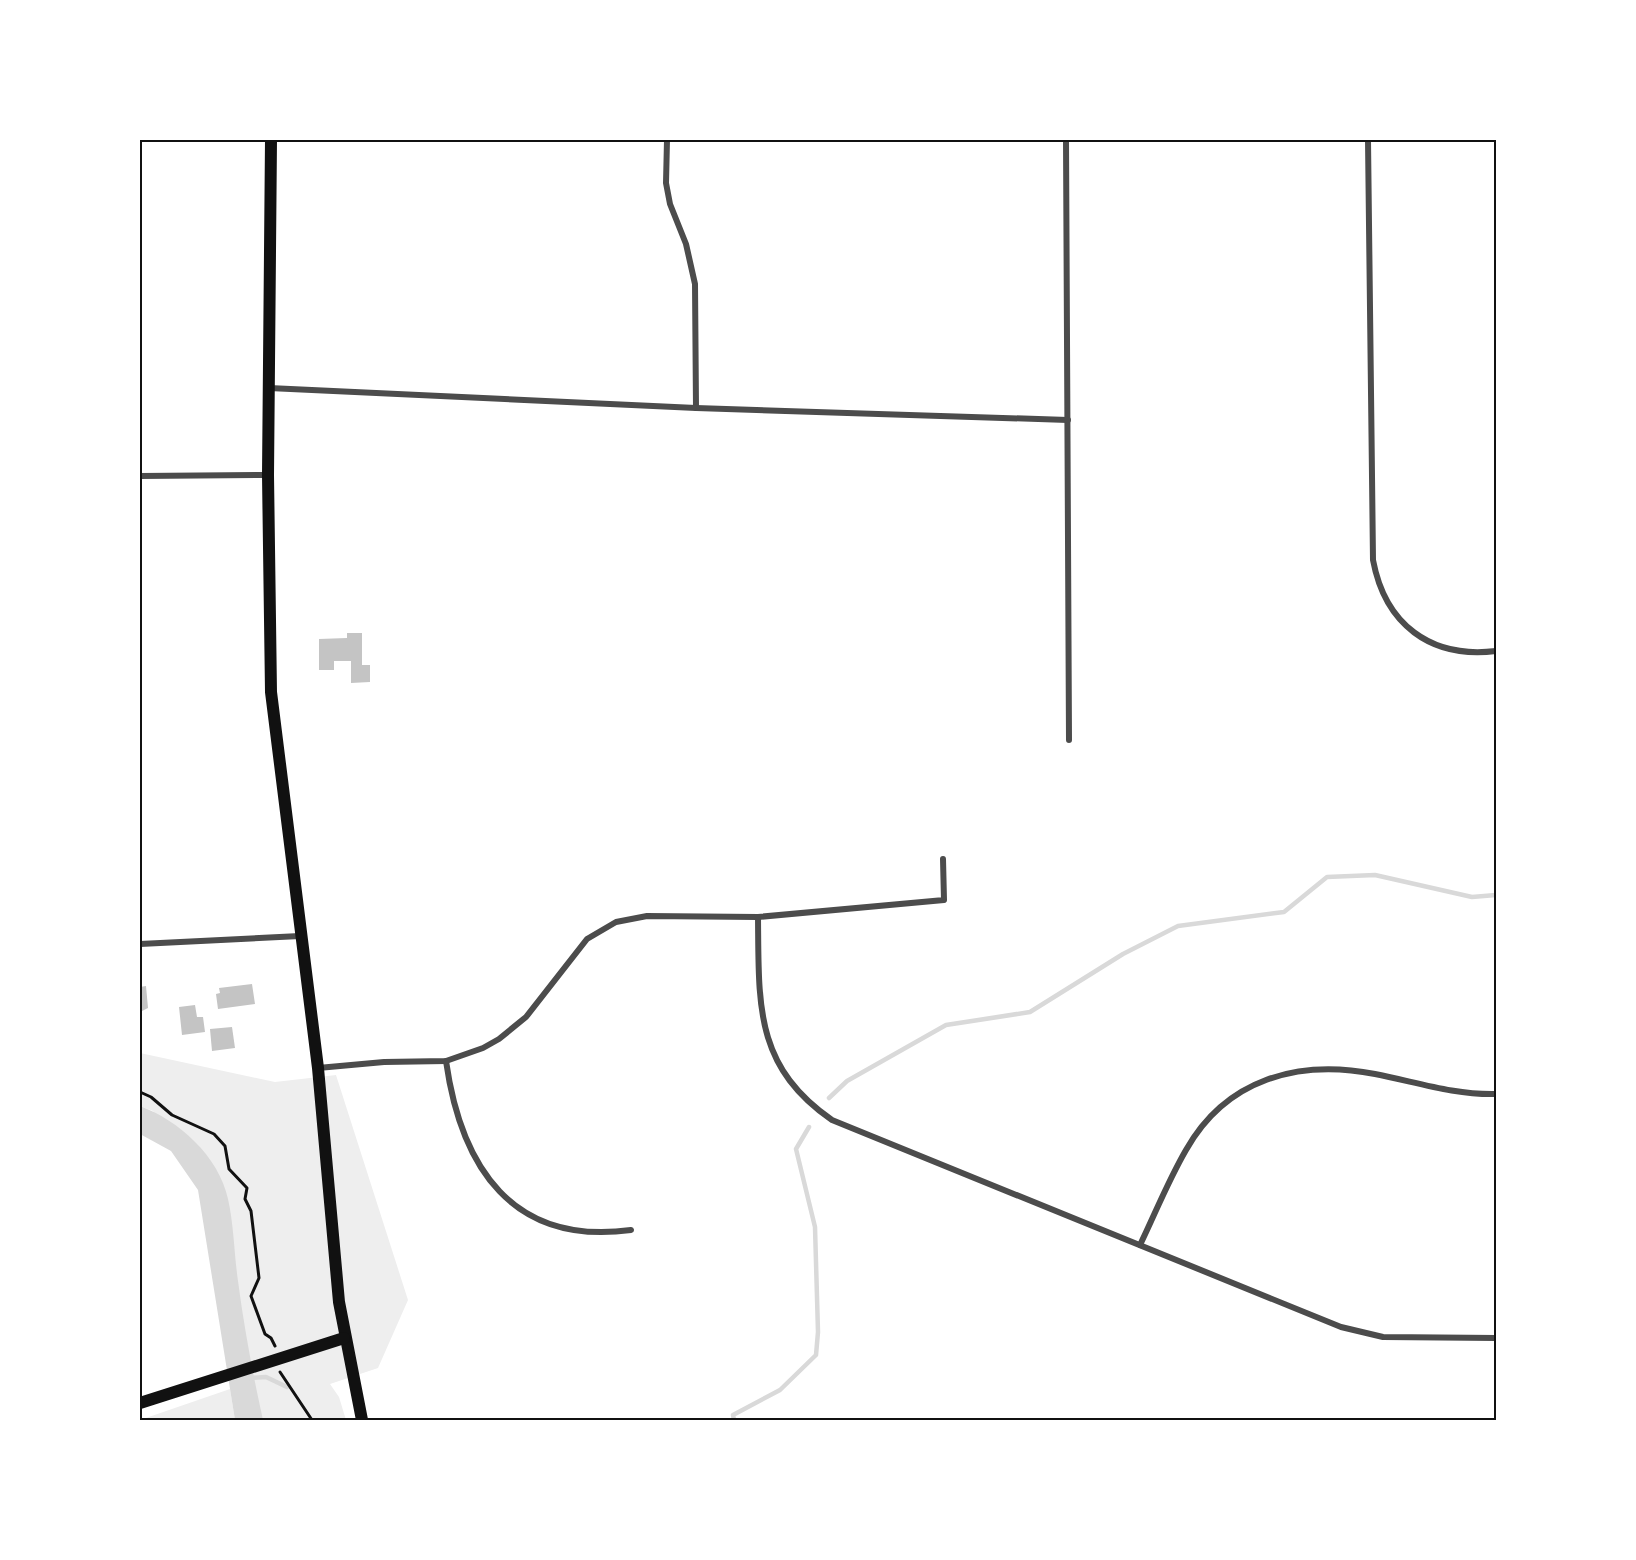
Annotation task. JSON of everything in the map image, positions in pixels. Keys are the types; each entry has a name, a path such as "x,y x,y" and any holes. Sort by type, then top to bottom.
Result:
{"main road":[{"path":"270,140 268,642 280,767 318,1068 344,1338 362,1420"},
{"path":"140,1403 297,1351 344,1338"}],"street":[{"path":"667,140 666,183 670,204 686,244 695,284 696,408"},
{"path":"1066,140 1069,740"},
{"path":"1368,140 1372,560 1378,586 1393,613 1414,633 1437,645 1466,652 1497,651"},
{"path":"269,388 696,408 1068,420"},
{"path":"140,476 268,475"},
{"path":"318,1068 446,1061 483,1048 513,1028 543,997 576,950 601,928 616,922 647,916 758,917 944,900 943,859"},
{"path":"758,917 759,995 764,1033 782,1072 814,1107 853,1130 1360,1333 1417,1339 1497,1338"},
{"path":"140,944 300,936"},
{"path":"446,1061 455,1111 468,1148 491,1184 506,1198 521,1209 555,1227 595,1233 631,1230"},
{"path":"1140,1245 1177,1168 1196,1135 1220,1107 1253,1085 1275,1076 1324,1068 1374,1074 1450,1092 1497,1094"}],"path":[{"path":"140,1092 152,1097 172,1115 214,1134 225,1146 229,1169 248,1188 245,1198 251,1211 259,1278 251,1296 265,1334 275,1345 274,1351"},
{"path":"278,1370 312,1420"}],"shaded area":[{"path":"140,1053 275,1082 336,1075 408,1300 378,1368 330,1384 339,1397 346,1420 249,1420 228,1223 153,1111 140,1106"},
{"path":"140,1106 169,1120 195,1142 216,1168 223,1183 232,1219 246,1333 263,1420 235,1420 198,1190 171,1151 140,1134"},
{"path":"230,1389 235,1420 140,1420"}],"building":[{"path":"347,633 362,633 362,665 370,665 370,682 351,683 351,661 334,661 334,670 319,670 319,639 347,638"},
{"path":"252,984 255,1004 218,1009 216,994 220,993 219,988"},
{"path":"146,986 148,1008 140,1012 140,987"},
{"path":"195,1005 197,1017 203,1017 205,1032 182,1035 179,1007"},
{"path":"232,1027 235,1048 212,1051 210,1029"}],"waterway":[{"path":"829,1098 847,1081 946,1025 1030,1012 1123,954 1178,926 1284,912 1327,877 1375,875 1472,897 1496,895"},
{"path":"734,1420 733,1415 780,1390 816,1355 818,1332 815,1227 796,1149 809,1127"},
{"path":"250,1378 266,1377 287,1387"}]}
